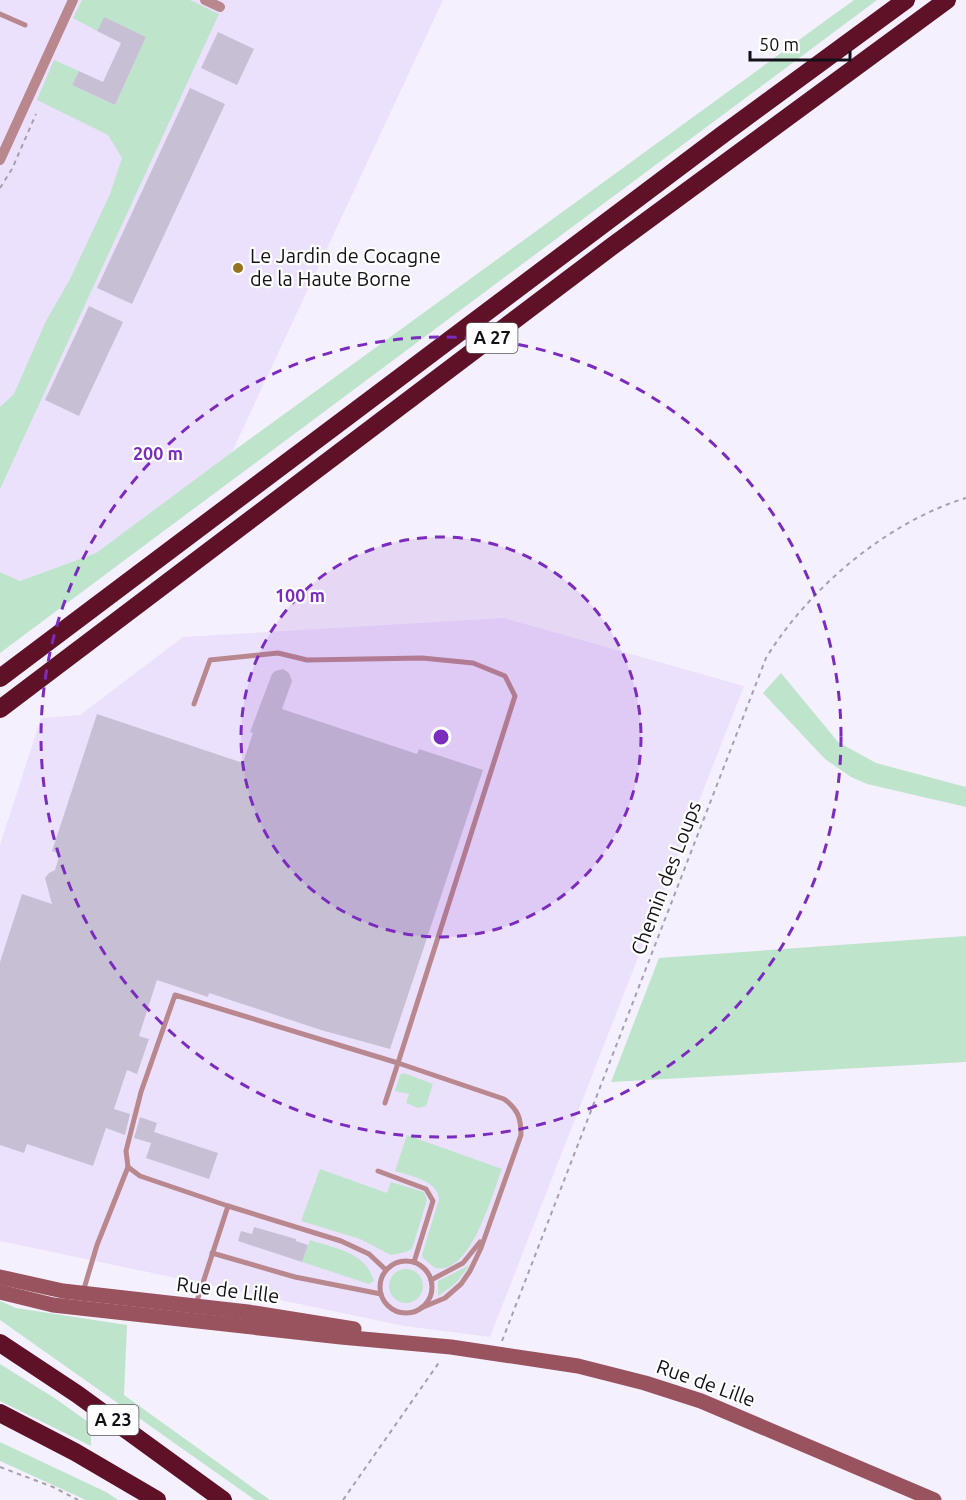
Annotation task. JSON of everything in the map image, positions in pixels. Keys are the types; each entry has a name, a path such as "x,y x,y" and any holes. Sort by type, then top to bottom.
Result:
{"highway":[{"name":"A 27","path":"0,678 722,135 906,0"},
{"name":"A 27","path":"0,709 621,240 947,0"},
{"name":"A 23","path":"0,1343 123,1427 224,1500"},
{"name":"A 23","path":"0,1413 75,1452 157,1500"}],"main road":[{"name":"Rue de Lille","path":"0,1277 44,1288 193,1313"},
{"name":"Rue de Lille","path":"0,1292 53,1305 285,1318 595,1370 701,1401 934,1500"}],"street":[{"path":"0,160 73,0"},
{"path":"205,0 220,7"}],"lane":[{"path":"0,14 25,25"},
{"path":"194,704 210,660 278,652 307,660 422,658 473,663 505,676 512,685 515,696 385,1103"},
{"path":"82,1294 97,1245 128,1167 126,1151 141,1092 175,995 398,1063 504,1099 517,1111 521,1122 521,1135 477,1258 461,1284 445,1298 413,1312 404,1312 388,1305 381,1294 381,1281 386,1270 399,1262 414,1262 424,1268 431,1280 431,1293 422,1308"},
{"path":"128,1167 140,1176 341,1241 369,1254 386,1270"},
{"path":"378,1171 426,1189 433,1201 414,1262"},
{"path":"193,1313 228,1206"},
{"path":"431,1280 463,1263 483,1238"},
{"path":"212,1253 295,1277 381,1294"}],"path":[{"path":"0,188 12,169 36,114"},
{"name":"Chemin des Loups","path":"500,1353 511,1317 766,658 794,618 833,577 855,559 885,537 945,506 966,498"},
{"path":"343,1500 451,1347"},
{"path":"0,1467 53,1487 78,1500"}],"shaded area":[{"path":"0,0 443,0 232,452 96,553 20,581 0,572"},
{"path":"504,618 744,686 490,1337 404,1326 0,1241 0,845 41,718 80,715 183,637"}],"green space":[{"path":"82,0 190,0 219,14 0,489 0,407 14,394 46,321 70,279 110,194 122,158 108,135 37,100 54,60 79,71 72,85 115,105 146,37 104,18 97,31 73,18"},
{"path":"854,0 877,0 0,653 0,572 20,581 96,553"},
{"path":"781,673 838,742 876,763 966,787 966,807 867,784 851,777 825,759 763,693"},
{"path":"966,936 966,1062 611,1082 659,958"},
{"path":"404,1073 433,1084 426,1106 418,1108 406,1103 409,1094 395,1091 400,1075"},
{"path":"407,1135 502,1169 478,1231 459,1259 448,1267 435,1268 422,1255 439,1199 437,1193 428,1183 395,1171"},
{"path":"320,1169 387,1193 391,1182 424,1192 427,1200 412,1249 391,1255 360,1239 301,1221"},
{"path":"310,1240 357,1257 370,1271 374,1281 369,1284 302,1262"},
{"path":"470,1265 455,1284 438,1296 438,1281"},
{"path":"406,1269 418,1274 423,1286 418,1298 406,1303 394,1298 389,1286 394,1274"},
{"path":"0,1301 16,1308 127,1325 124,1395 270,1500 255,1500 0,1320"},
{"path":"0,1364 91,1424 91,1446 0,1401"},
{"path":"0,1442 106,1492 118,1500 86,1500 0,1461"}],"building":[{"path":"104,17 146,37 115,105 72,85 79,71 103,82 121,43 97,31"},
{"path":"218,32 254,49 237,85 201,68"},
{"path":"190,88 225,104 132,304 97,288"},
{"path":"89,306 123,322 79,416 45,400"},
{"path":"283,669 289,673 292,681 282,709 417,754 419,749 483,770 390,1049 321,1030 209,993 208,997 157,980 139,1036 149,1039 137,1074 127,1070 114,1109 130,1114 125,1135 106,1128 93,1166 27,1144 24,1153 0,1145 0,962 22,894 52,904 45,878 55,870 60,854 52,851 97,714 243,763 253,733 250,732 272,674"},
{"path":"140,1117 157,1123 154,1132 218,1153 209,1179 146,1158 151,1143 134,1138"},
{"path":"254,1227 296,1239 308,1245 302,1262 238,1241 241,1231 252,1234"}],"place":[{"name":"Le Jardin de Cocagne de la Haute Borne","path":"238,268"}]}
